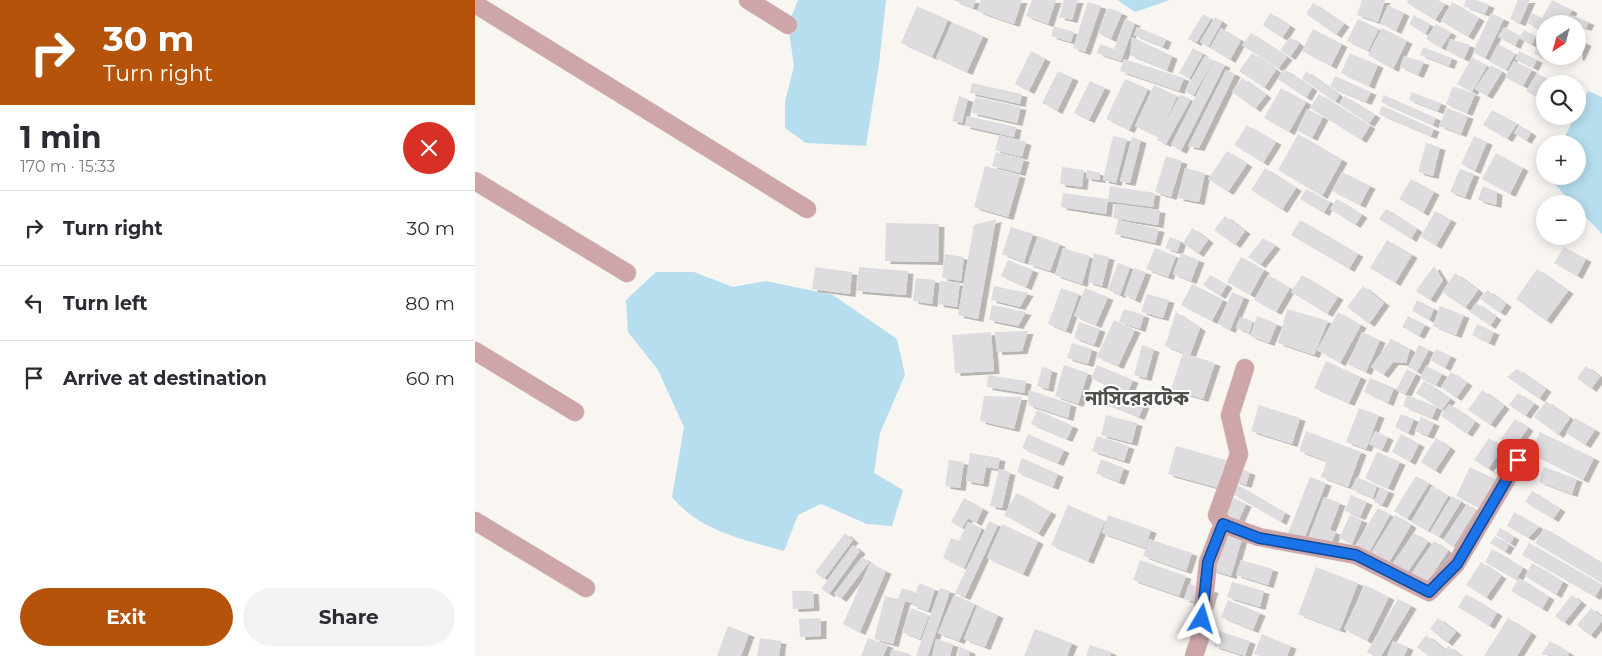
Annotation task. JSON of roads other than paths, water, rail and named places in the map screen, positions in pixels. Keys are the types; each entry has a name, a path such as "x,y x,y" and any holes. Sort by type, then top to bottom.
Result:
{"street":[{"path":"748,0 788,25"},
{"path":"475,4 807,208"},
{"path":"475,181 627,273"},
{"path":"475,351 575,412"},
{"path":"1245,368 1230,415 1239,454 1217,515 1223,524 1259,538 1356,555 1429,592 1457,564 1518,460"},
{"path":"475,521 586,588"},
{"path":"1194,656 1200,638 1208,562 1223,524"}],"water":[{"path":"798,0 886,0 879,64 866,146 806,143 785,128 785,102 794,66 788,25"},
{"path":"1117,0 1170,0 1135,12"},
{"path":"1588,91 1602,97 1602,234 1586,217 1586,195 1564,195 1556,185 1586,185 1586,135 1566,135 1570,125 1586,125 1586,96"},
{"path":"656,272 694,272 733,287 766,281 833,295 897,339 905,375 880,433 874,473 903,490 892,526 867,524 821,504 798,515 784,551 723,533 683,509 672,497 684,427 658,370 628,332 626,300"}],"district":[{"name":"নাসিরেরটেক","path":"1137,398"}]}
